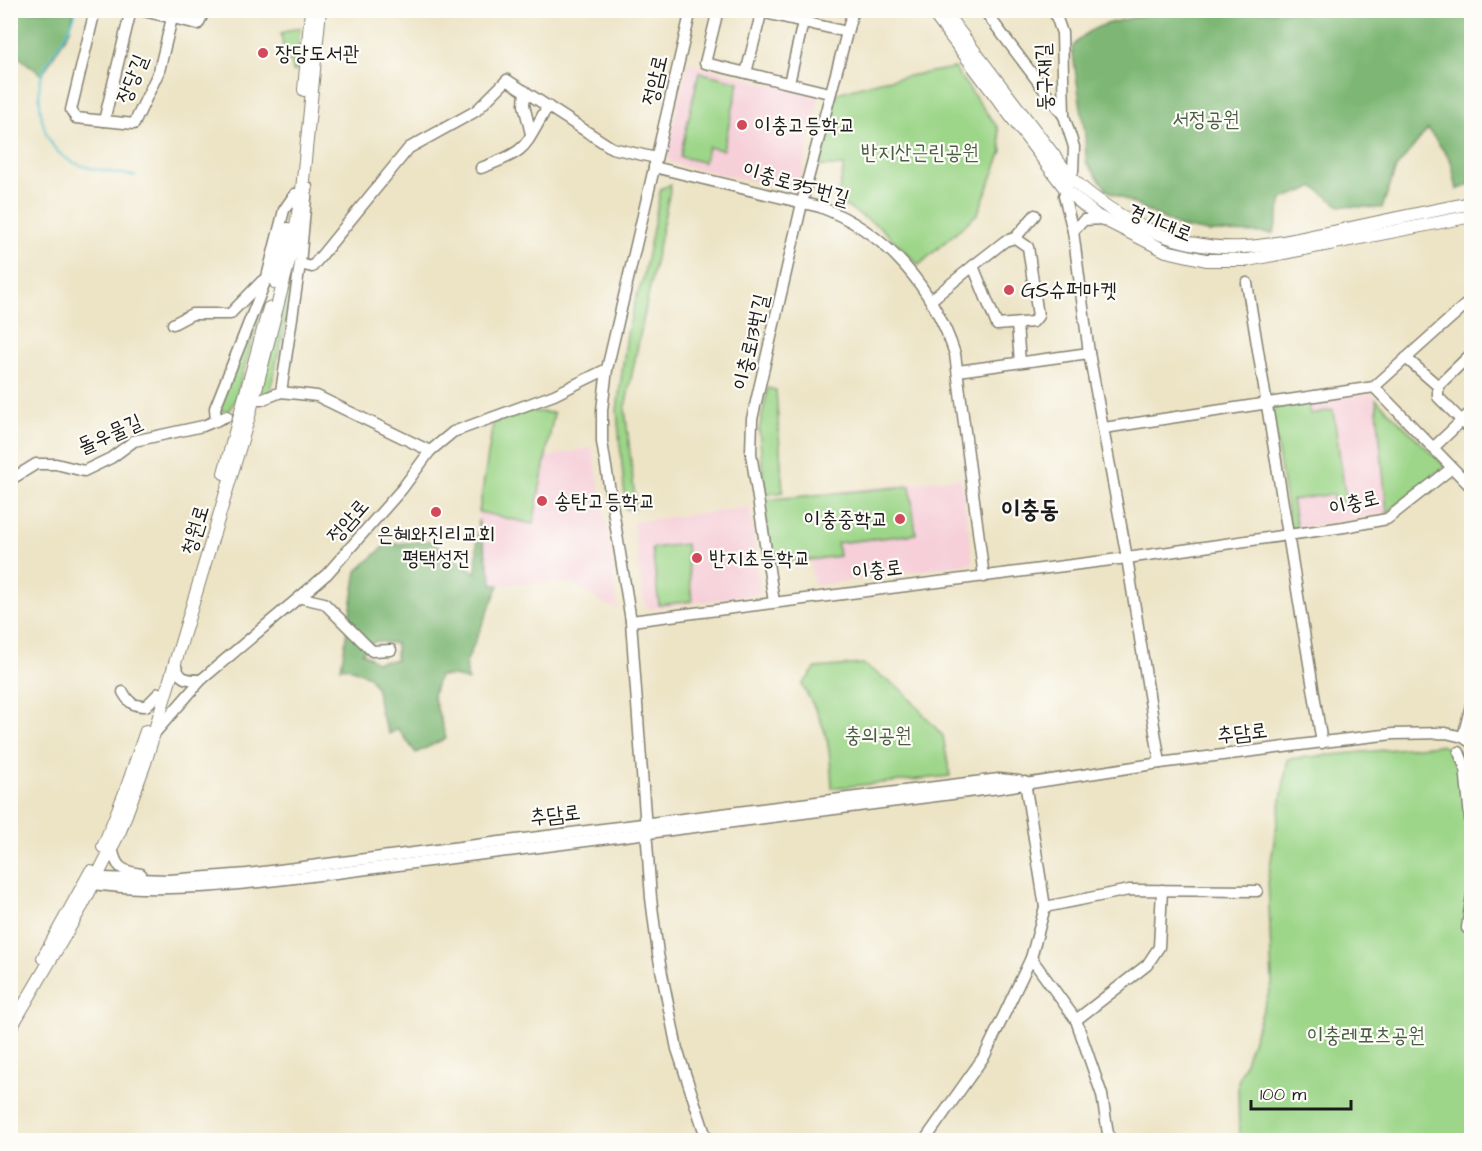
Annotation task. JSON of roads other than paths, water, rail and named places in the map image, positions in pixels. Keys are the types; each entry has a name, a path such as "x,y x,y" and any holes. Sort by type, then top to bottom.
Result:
{"main road":[{"name":"청원로","path":"10,1013 112,846 130,806 159,693 214,509 274,290 295,194 311,10"},
{"name":"청원로","path":"10,1029 82,906 148,739 175,663 249,416 292,249 309,127 320,10"},
{"name":"경기대로","path":"931,10 1079,204 1151,245 1181,256 1229,261 1274,257 1472,216"},
{"name":"경기대로","path":"943,10 1071,178 1090,196 1142,228 1186,243 1220,247 1268,245 1472,203"}],"street":[{"name":"장당길","path":"95,10 71,110 76,118 134,124 159,71 173,15"},
{"name":"장당길","path":"104,121 131,10"},
{"path":"139,10 173,15 198,24 205,10"},
{"name":"정암로","path":"646,828 631,621 602,442 602,410 607,369 691,10"},
{"path":"718,10 705,63 829,93"},
{"name":"이충로13번길","path":"774,602 751,453 752,419 829,93 853,10"},
{"path":"984,10 1064,116"},
{"name":"둥구재길","path":"1054,10 1062,33 1064,116 1074,147 1071,178"},
{"path":"746,73 759,11 846,32"},
{"path":"789,83 803,22"},
{"path":"300,264 312,267 409,148 476,111 507,80 612,148 655,163"},
{"path":"1040,86 1052,93 1057,91 1063,80"},
{"path":"525,91 524,105 531,134"},
{"path":"481,168 513,156 527,146 531,134 548,106"},
{"path":"281,392 300,264 307,191 309,127"},
{"name":"이충로35번길","path":"655,163 803,203 858,223 885,245 931,300 946,327 957,371 984,577"},
{"path":"1071,178 1064,196 1073,231 1089,353 1127,558 1160,763"},
{"path":"216,420 215,408 267,277 284,210 295,194"},
{"path":"931,300 1005,241 1015,238 1035,215"},
{"path":"1073,231 1084,220 1103,219"},
{"path":"973,266 997,326 1033,322 1038,316 1028,247 1015,238"},
{"path":"173,324 192,314 230,314 267,277"},
{"path":"1247,283 1322,743"},
{"path":"1104,428 1374,387 1469,305"},
{"path":"1017,325 1020,362"},
{"path":"957,371 1089,353"},
{"path":"1472,353 1438,386 1437,397 1472,431"},
{"path":"1406,358 1438,386"},
{"name":"정암로","path":"148,739 201,680 302,598 327,574 387,506 430,451 453,432 554,395 607,369"},
{"path":"1374,387 1472,488"},
{"path":"261,400 281,392 317,396 430,451"},
{"path":"1433,448 1472,411"},
{"name":"돌우물길","path":"10,480 36,464 56,464 84,471 111,458 134,441 202,426 227,416"},
{"name":"이충로","path":"631,621 1127,558 1287,536 1387,519 1452,468"},
{"path":"302,598 324,603 372,651 391,650"},
{"path":"175,663 178,675 183,679 201,680"},
{"path":"123,692 128,702 136,706 146,706 159,693"},
{"path":"1467,740 1472,701"},
{"name":"추담로","path":"91,881 171,880 258,873 999,788 1025,782 1160,763 1393,734 1446,733 1467,740"},
{"path":"1459,752 1465,767 1472,838"},
{"path":"925,1140 985,1055 1031,958 1045,907 1025,782"},
{"path":"646,828 658,954 678,1049 707,1140"},
{"name":"추담로","path":"91,881 124,887 247,883 646,828"},
{"path":"112,846 116,865 123,871 171,880"},
{"path":"82,906 103,889 124,887"},
{"path":"1045,907 1129,890 1257,891"},
{"path":"1076,1020 1147,965 1159,947 1162,890"},
{"path":"1467,928 1472,894"},
{"path":"1031,958 1076,1020 1102,1095 1109,1140"}],"waterway":[{"path":"76,10 67,33 45,67 41,78 39,89 45,131 52,145 73,162 86,167 135,176"}],"place":[{"name":"장당도서관","path":"263,53"},
{"name":"이충고등학교","path":"742,125"},
{"name":"GS슈퍼마켓","path":"1009,290"},
{"name":"송탄고등학교","path":"542,501"},
{"name":"은혜와진리교회 평택성전","path":"436,512"},
{"name":"이충중학교","path":"900,519"},
{"name":"반지초등학교","path":"697,558"}],"district":[{"name":"이충동","path":"1030,510"}],"park label":[{"name":"서정공원","path":"1206,119"},
{"name":"반지산근린공원","path":"920,152"},
{"name":"충의공원","path":"878,735"},
{"name":"이충레포츠공원","path":"1366,1035"}]}
